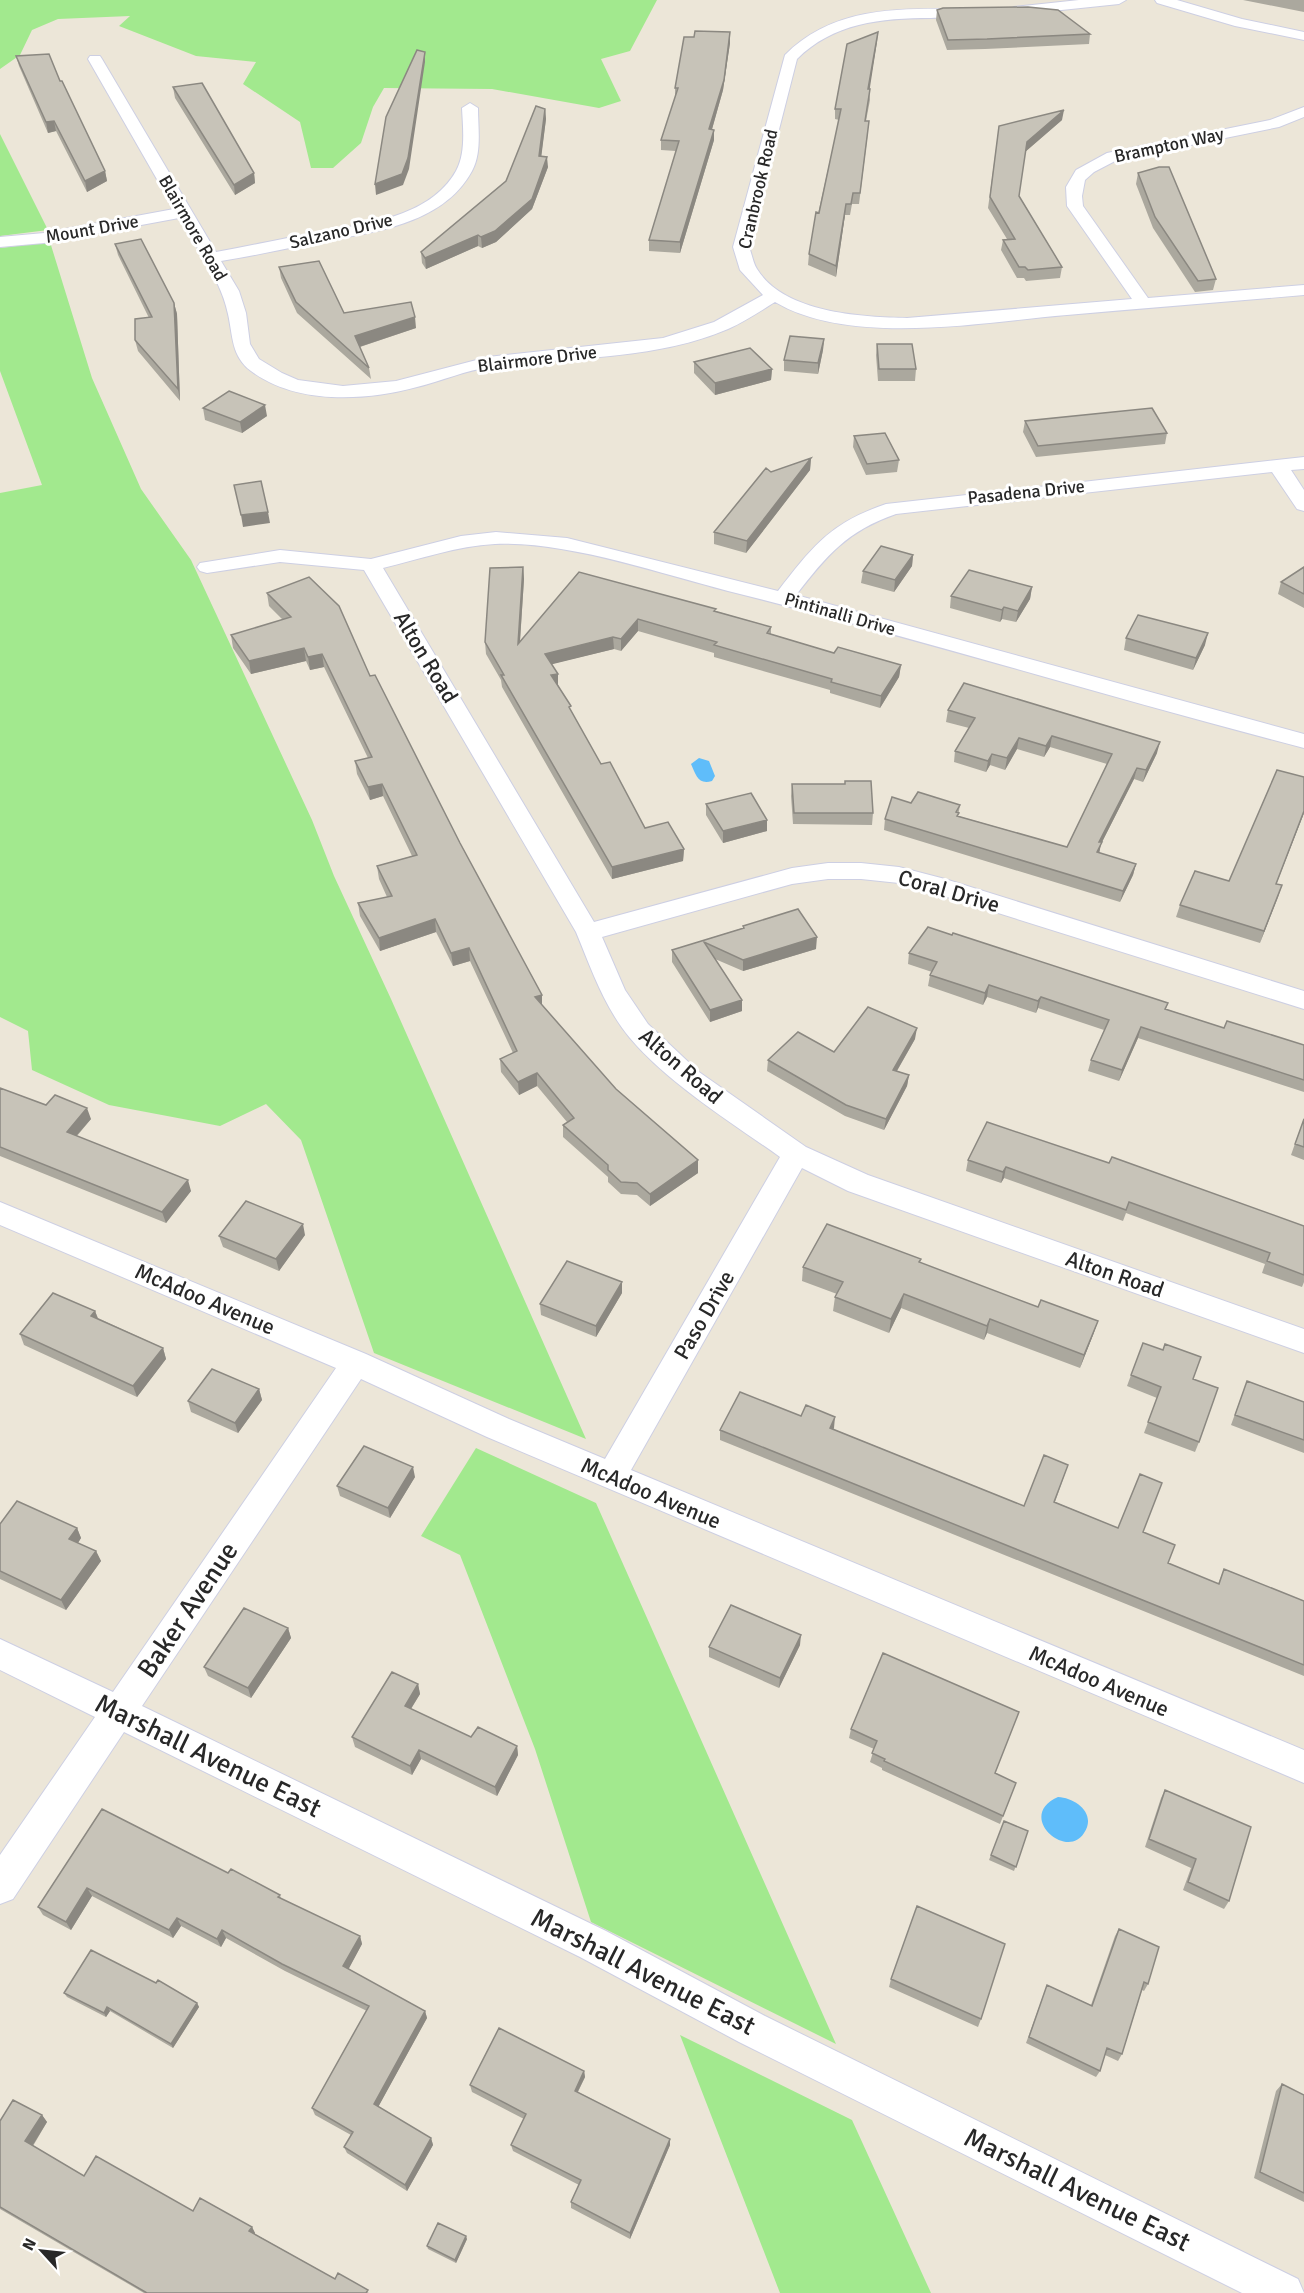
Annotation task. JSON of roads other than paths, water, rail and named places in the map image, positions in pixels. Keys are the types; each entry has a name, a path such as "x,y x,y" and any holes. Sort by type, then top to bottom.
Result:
{"street":[{"name":"Cranbrook Road","path":"1119,0 1057,8 901,15 857,21 823,32 808,40 790,58 741,247 743,261 750,274 775,295 798,306 825,315 881,323 908,323 1304,290"},
{"path":"1162,0 1240,23 1304,36"},
{"name":"Blairmore Road","path":"95,59 230,291 237,314 240,345 247,357 258,368 292,385"},
{"name":"Salzano Drive","path":"211,258 379,225 422,209 442,197 465,170 469,159 470,108"},
{"name":"Brampton Way","path":"1143,303 1075,206 1072,194 1075,183 1082,173 1096,163 1113,156 1274,124 1304,112"},
{"name":"Mount Drive","path":"0,242 44,238 184,212"},
{"name":"Blairmore Drive","path":"292,385 319,390 372,391 396,387 485,363 661,344 718,327 775,295"},
{"name":"Pasadena Drive","path":"783,598 829,540 847,526 869,515 893,508 1304,463"},
{"path":"1278,466 1304,505"},
{"name":"Pintinalli Drive","path":"371,565 461,542 496,538 567,544 783,598 1195,713 1304,741"},
{"path":"207,567 280,556 371,565"},
{"name":"Alton Road","path":"371,565 588,932 613,992 639,1031 690,1079 796,1154 858,1183 1304,1341"},
{"name":"Coral Drive","path":"588,932 792,876 861,871 898,875 937,885 1304,1000"},
{"name":"Paso Drive","path":"611,1476 796,1154"},
{"name":"McAdoo Avenue","path":"0,1213 356,1363 498,1428 1304,1767"},
{"name":"Baker Avenue","path":"0,1886 356,1363"},
{"name":"Marshall Avenue East","path":"0,1654 593,1944 752,2030 1284,2293"}],"water":[{"path":"699,758 709,761 715,776 712,781 704,782 696,775 691,764"},
{"path":"1058,1797 1078,1804 1086,1814 1087,1826 1084,1833 1076,1840 1067,1842 1057,1839 1048,1833 1043,1824 1042,1815 1046,1805"}]}
